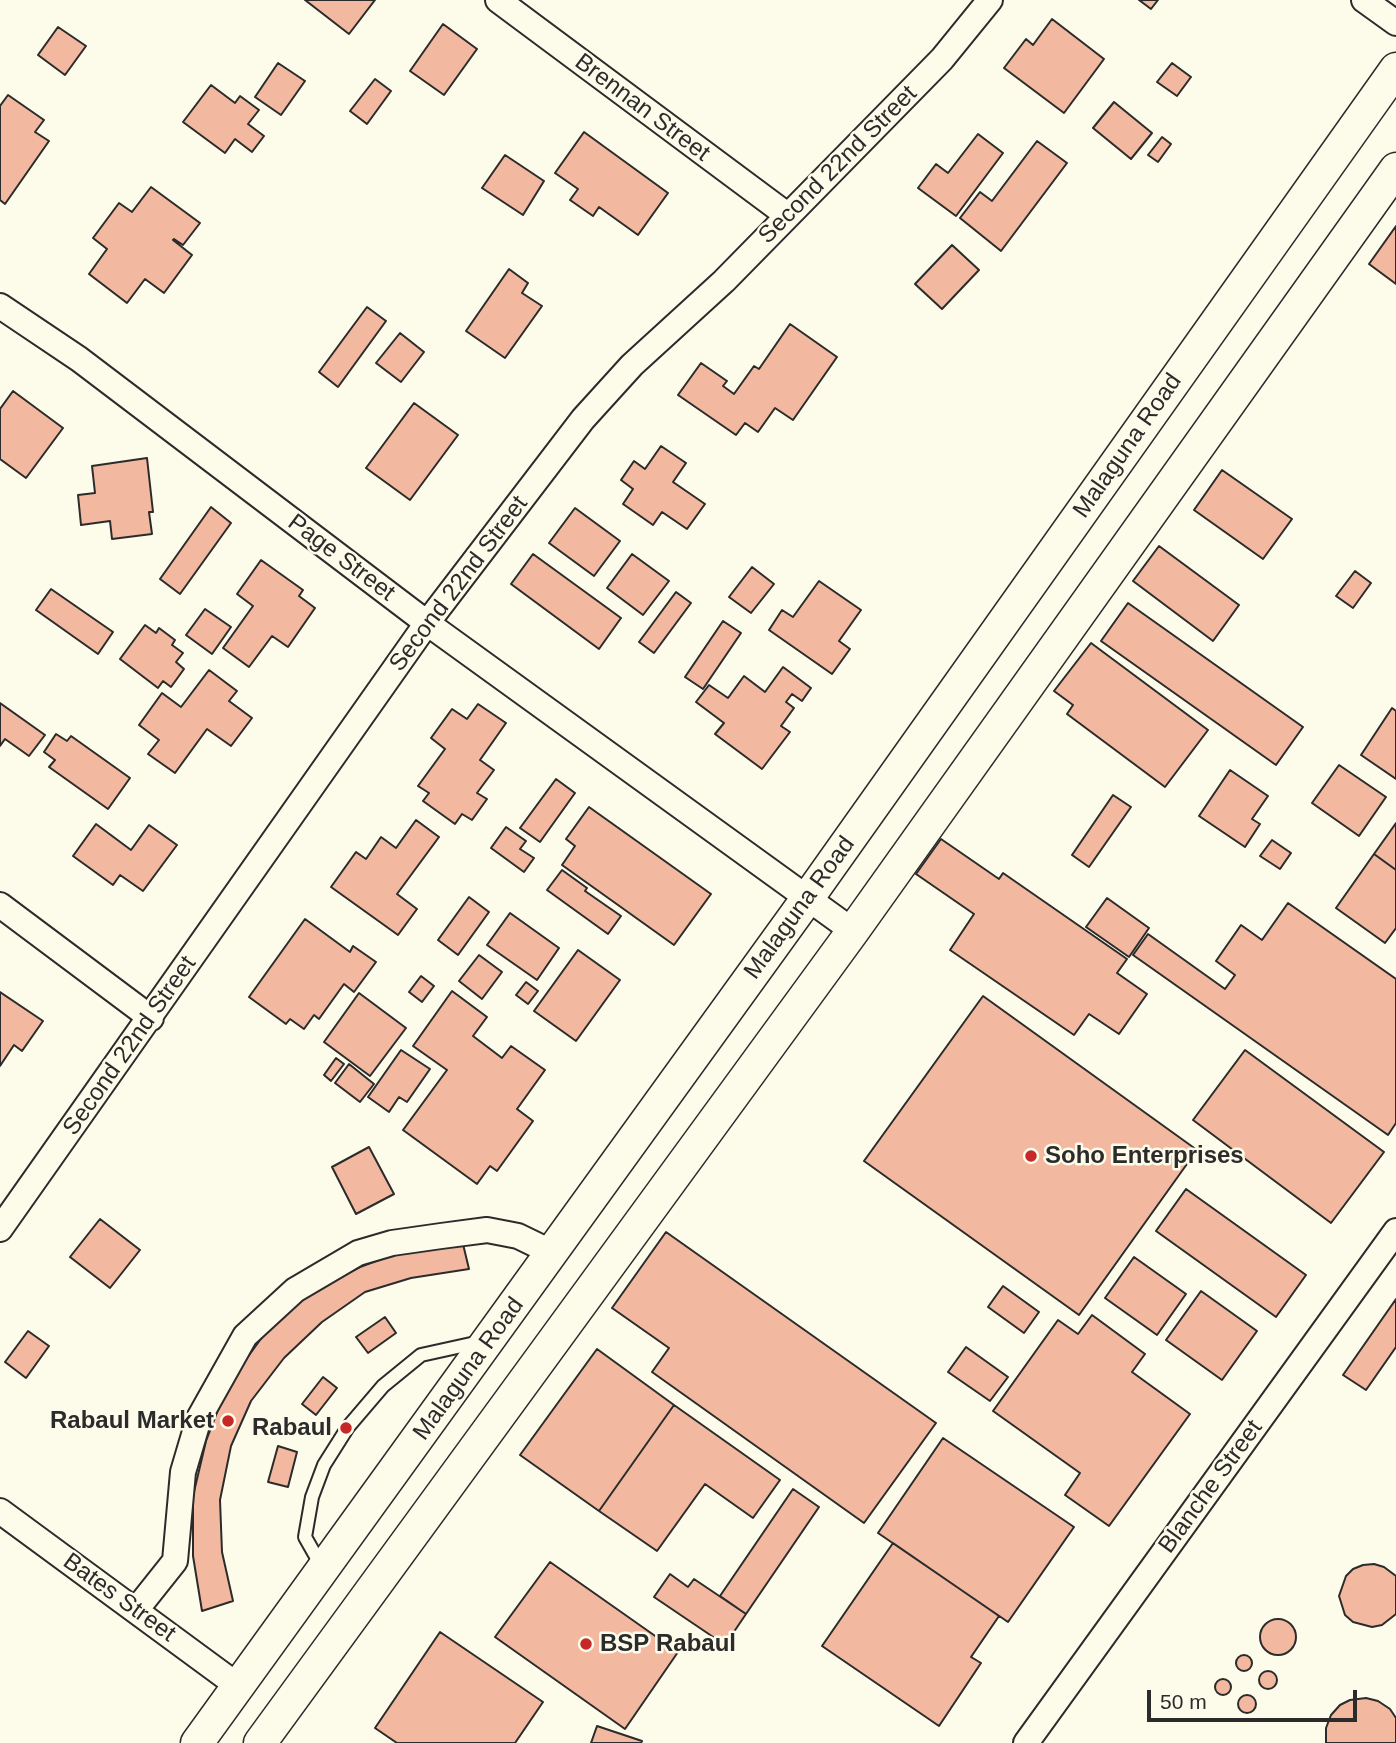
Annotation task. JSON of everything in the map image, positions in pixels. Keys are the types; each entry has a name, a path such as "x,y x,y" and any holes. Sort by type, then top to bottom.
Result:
{"street":[{"name":"Brennan Street","path":"498,0 787,215"},
{"name":"Second 22nd Street","path":"0,1229 427,623 605,393 724,281 942,59 990,0"},
{"path":"1364,0 1396,23"},
{"name":"Malaguna Road","path":"197,1743 807,900 1396,69"},
{"path":"260,1743 853,931 1396,169"},
{"name":"Page Street","path":"0,306 79,359 427,623 853,931"},
{"path":"0,905 151,1018"},
{"path":"136,1611 175,1560 183,1472 199,1418 245,1336 295,1290 358,1253 392,1243 487,1230 518,1236 553,1253"},
{"name":"Blanche Street","path":"1026,1743 1396,1231"},
{"name":"Bates Street","path":"0,1511 238,1686"}],"lane":[{"path":"324,1570 305,1537 312,1497 324,1465 348,1427 383,1386 421,1355 491,1339"}],"building":[{"path":"305,0 375,0 349,34"},
{"path":"1139,0 1158,0 1151,9"},
{"path":"1052,19 1104,59 1064,113 1004,68 1026,39 1033,45"},
{"path":"443,24 477,49 444,95 410,71"},
{"path":"58,27 86,46 65,75 38,55"},
{"path":"278,63 305,81 281,115 255,97"},
{"path":"1172,63 1191,77 1177,96 1157,82"},
{"path":"375,79 391,91 367,124 350,111"},
{"path":"211,85 235,103 240,96 259,110 248,124 264,136 252,152 235,139 225,153 183,122"},
{"path":"8,95 44,120 35,132 49,141 5,204 0,200 0,106"},
{"path":"1114,102 1152,133 1131,159 1093,128"},
{"path":"584,132 668,193 638,235 599,207 593,216 570,200 578,189 555,173"},
{"path":"978,134 1003,153 956,216 918,188 936,164 948,173"},
{"path":"1162,137 1171,144 1158,162 1148,155"},
{"path":"1037,141 1067,163 1001,251 960,218 980,192 992,201"},
{"path":"505,155 544,181 523,215 482,188"},
{"path":"151,187 200,223 183,245 173,240 192,255 164,293 145,279 127,303 89,274 107,249 93,238 119,203 132,212"},
{"path":"1396,226 1396,284 1369,264"},
{"path":"952,245 979,270 942,309 915,284"},
{"path":"509,269 528,283 522,293 542,306 505,358 466,331"},
{"path":"367,307 386,321 338,387 319,372"},
{"path":"790,324 837,357 793,420 775,408 758,432 745,423 736,435 678,395 701,363 727,381 723,386 734,394 754,366 759,369"},
{"path":"400,333 424,352 401,382 376,363"},
{"path":"13,391 63,428 26,478 0,459 0,409"},
{"path":"414,403 458,435 410,500 366,468"},
{"path":"661,446 686,463 673,482 705,504 687,529 662,512 653,525 623,504 633,489 621,480 634,461 645,469"},
{"path":"147,458 153,512 149,512 152,534 112,539 110,521 81,525 78,495 95,493 92,466"},
{"path":"1222,470 1292,519 1263,559 1194,510"},
{"path":"211,507 231,523 180,594 160,579"},
{"path":"575,508 620,541 594,576 549,543"},
{"path":"1159,546 1239,605 1213,641 1133,581"},
{"path":"533,554 621,618 599,649 511,584"},
{"path":"632,554 669,581 643,615 607,588"},
{"path":"261,560 303,590 299,596 315,608 288,647 272,636 249,667 223,648 253,606 237,594"},
{"path":"752,567 774,584 751,613 729,597"},
{"path":"1355,571 1371,583 1353,608 1336,596"},
{"path":"819,581 861,610 839,641 850,649 832,674 769,630 782,610 793,617"},
{"path":"51,589 113,632 98,654 36,610"},
{"path":"676,592 691,603 654,653 639,642"},
{"path":"1128,603 1303,727 1276,765 1101,641"},
{"path":"205,609 231,627 212,654 186,635"},
{"path":"723,621 741,633 703,689 685,677"},
{"path":"145,625 156,633 159,628 175,640 172,645 183,653 176,662 184,669 171,687 163,681 158,688 120,659"},
{"path":"1091,643 1208,730 1165,787 1067,714 1073,705 1054,691"},
{"path":"783,667 811,688 802,701 792,694 786,702 794,708 781,726 790,732 762,769 715,734 724,723 696,702 709,685 728,698 744,676 765,692"},
{"path":"209,670 237,691 229,701 252,718 231,746 207,729 175,773 148,754 159,740 139,725 162,693 181,707"},
{"path":"0,703 45,735 29,756 5,739 0,746"},
{"path":"478,704 506,723 480,760 494,770 477,793 487,799 472,820 462,814 455,824 423,801 429,793 418,786 445,749 431,738 452,709 467,719"},
{"path":"1392,708 1396,711 1396,779 1361,755"},
{"path":"56,734 67,741 71,736 130,778 108,809 49,767 55,760 44,752"},
{"path":"1339,765 1386,797 1359,836 1312,803"},
{"path":"1230,770 1268,796 1252,819 1260,824 1245,847 1199,816"},
{"path":"556,779 575,793 540,842 520,828"},
{"path":"1113,795 1131,807 1089,867 1072,855"},
{"path":"589,807 711,894 674,945 562,865 575,846 566,839"},
{"path":"416,820 439,837 397,894 417,909 398,935 331,887 356,852 366,859 381,837 396,848"},
{"path":"1396,823 1396,870 1374,854"},
{"path":"96,824 131,850 149,825 177,845 143,891 120,875 113,885 73,856"},
{"path":"506,827 526,841 520,849 534,858 524,872 491,848"},
{"path":"941,839 999,879 1003,873 1127,959 1117,973 1147,994 1119,1034 1089,1014 1074,1035 950,950 974,914 916,874"},
{"path":"1272,840 1291,853 1280,869 1260,856"},
{"path":"1374,854 1396,870 1396,928 1385,943 1336,908"},
{"path":"562,870 587,888 585,891 621,916 608,934 547,890"},
{"path":"469,897 489,912 458,955 438,940"},
{"path":"1107,898 1149,928 1129,957 1086,927"},
{"path":"1288,903 1396,979 1396,1123 1388,1135 1133,955 1148,934 1225,989 1235,975 1216,961 1241,925 1262,940"},
{"path":"510,913 559,948 537,980 487,945"},
{"path":"305,919 350,952 353,946 376,962 354,992 344,984 319,1019 314,1015 304,1029 290,1019 286,1024 249,997"},
{"path":"578,950 620,980 576,1041 534,1011"},
{"path":"479,955 502,972 482,999 459,981"},
{"path":"421,976 434,986 422,1002 409,992"},
{"path":"526,982 538,991 528,1004 516,995"},
{"path":"452,991 487,1017 473,1036 502,1058 511,1046 545,1070 517,1109 533,1121 497,1171 490,1166 477,1184 403,1130 447,1070 413,1046"},
{"path":"0,992 43,1021 22,1051 14,1045 0,1066"},
{"path":"359,993 406,1028 370,1076 324,1042"},
{"name":"Soho Enterprises","path":"983,996 1197,1150 1079,1315 864,1161"},
{"path":"401,1050 430,1069 407,1102 399,1097 389,1112 368,1097"},
{"path":"1245,1050 1384,1152 1331,1223 1193,1120"},
{"path":"336,1058 344,1064 331,1081 324,1075"},
{"path":"349,1064 374,1084 360,1102 335,1083"},
{"path":"369,1147 394,1194 356,1214 332,1167"},
{"path":"1186,1189 1306,1275 1276,1317 1156,1231"},
{"path":"100,1219 140,1250 110,1288 70,1257"},
{"path":"666,1232 936,1423 864,1523 652,1372 669,1348 612,1308"},
{"name":"Rabaul Market","path":"463,1244 469,1269 411,1278 365,1292 322,1322 284,1358 251,1401 231,1446 220,1500 222,1552 233,1601 202,1611 193,1556 193,1496 206,1441 228,1384 263,1336 306,1295 360,1267 414,1247"},
{"path":"1134,1257 1186,1294 1157,1335 1105,1298"},
{"path":"1003,1286 1039,1312 1024,1333 988,1307"},
{"path":"1201,1291 1257,1331 1222,1380 1166,1340"},
{"path":"1396,1299 1396,1347 1366,1390 1343,1375"},
{"path":"1092,1315 1145,1354 1132,1372 1190,1414 1109,1526 1065,1495 1080,1473 993,1411 1058,1320 1078,1334"},
{"path":"385,1317 396,1333 368,1353 356,1337"},
{"path":"28,1331 49,1346 26,1378 5,1362"},
{"path":"966,1347 1008,1377 990,1401 948,1372"},
{"path":"597,1349 674,1405 599,1511 520,1455"},
{"path":"323,1377 337,1388 316,1415 302,1404"},
{"path":"674,1405 780,1480 753,1518 705,1484 657,1551 599,1511"},
{"path":"943,1438 1074,1527 1008,1622 878,1533"},
{"path":"278,1446 297,1452 288,1487 268,1482"},
{"path":"793,1489 819,1507 746,1614 720,1596"},
{"path":"893,1543 999,1616 971,1657 981,1663 939,1726 822,1646"},
{"name":"BSP Rabaul","path":"550,1562 678,1652 625,1729 495,1637"},
{"path":"1374,1564 1384,1567 1396,1576 1396,1614 1382,1625 1372,1627 1353,1622 1345,1615 1339,1596 1346,1576 1353,1569"},
{"path":"670,1574 688,1587 694,1579 746,1614 725,1645 654,1597"},
{"path":"1278,1619 1290,1625 1296,1637 1290,1649 1278,1655 1266,1649 1260,1637 1266,1625"},
{"path":"440,1632 543,1702 515,1743 397,1743 375,1728"},
{"path":"1241,1655 1247,1655 1252,1663 1250,1669 1241,1671 1236,1666 1236,1660"},
{"path":"1268,1671 1274,1674 1277,1680 1274,1686 1268,1689 1262,1686 1259,1680 1262,1674"},
{"path":"1220,1679 1226,1679 1231,1687 1229,1693 1220,1695 1215,1690 1215,1684"},
{"path":"1247,1695 1253,1698 1256,1704 1253,1710 1247,1713 1241,1710 1238,1704 1241,1698"},
{"path":"1366,1698 1378,1701 1390,1709 1396,1718 1396,1743 1326,1743 1326,1728 1331,1715 1340,1705 1350,1700"},
{"path":"597,1726 642,1741 591,1743"}],"place":[{"name":"Soho Enterprises","path":"1031,1156"},
{"name":"Rabaul Market","path":"228,1421"},
{"name":"Rabaul","path":"346,1428"},
{"name":"BSP Rabaul","path":"586,1644"}]}
